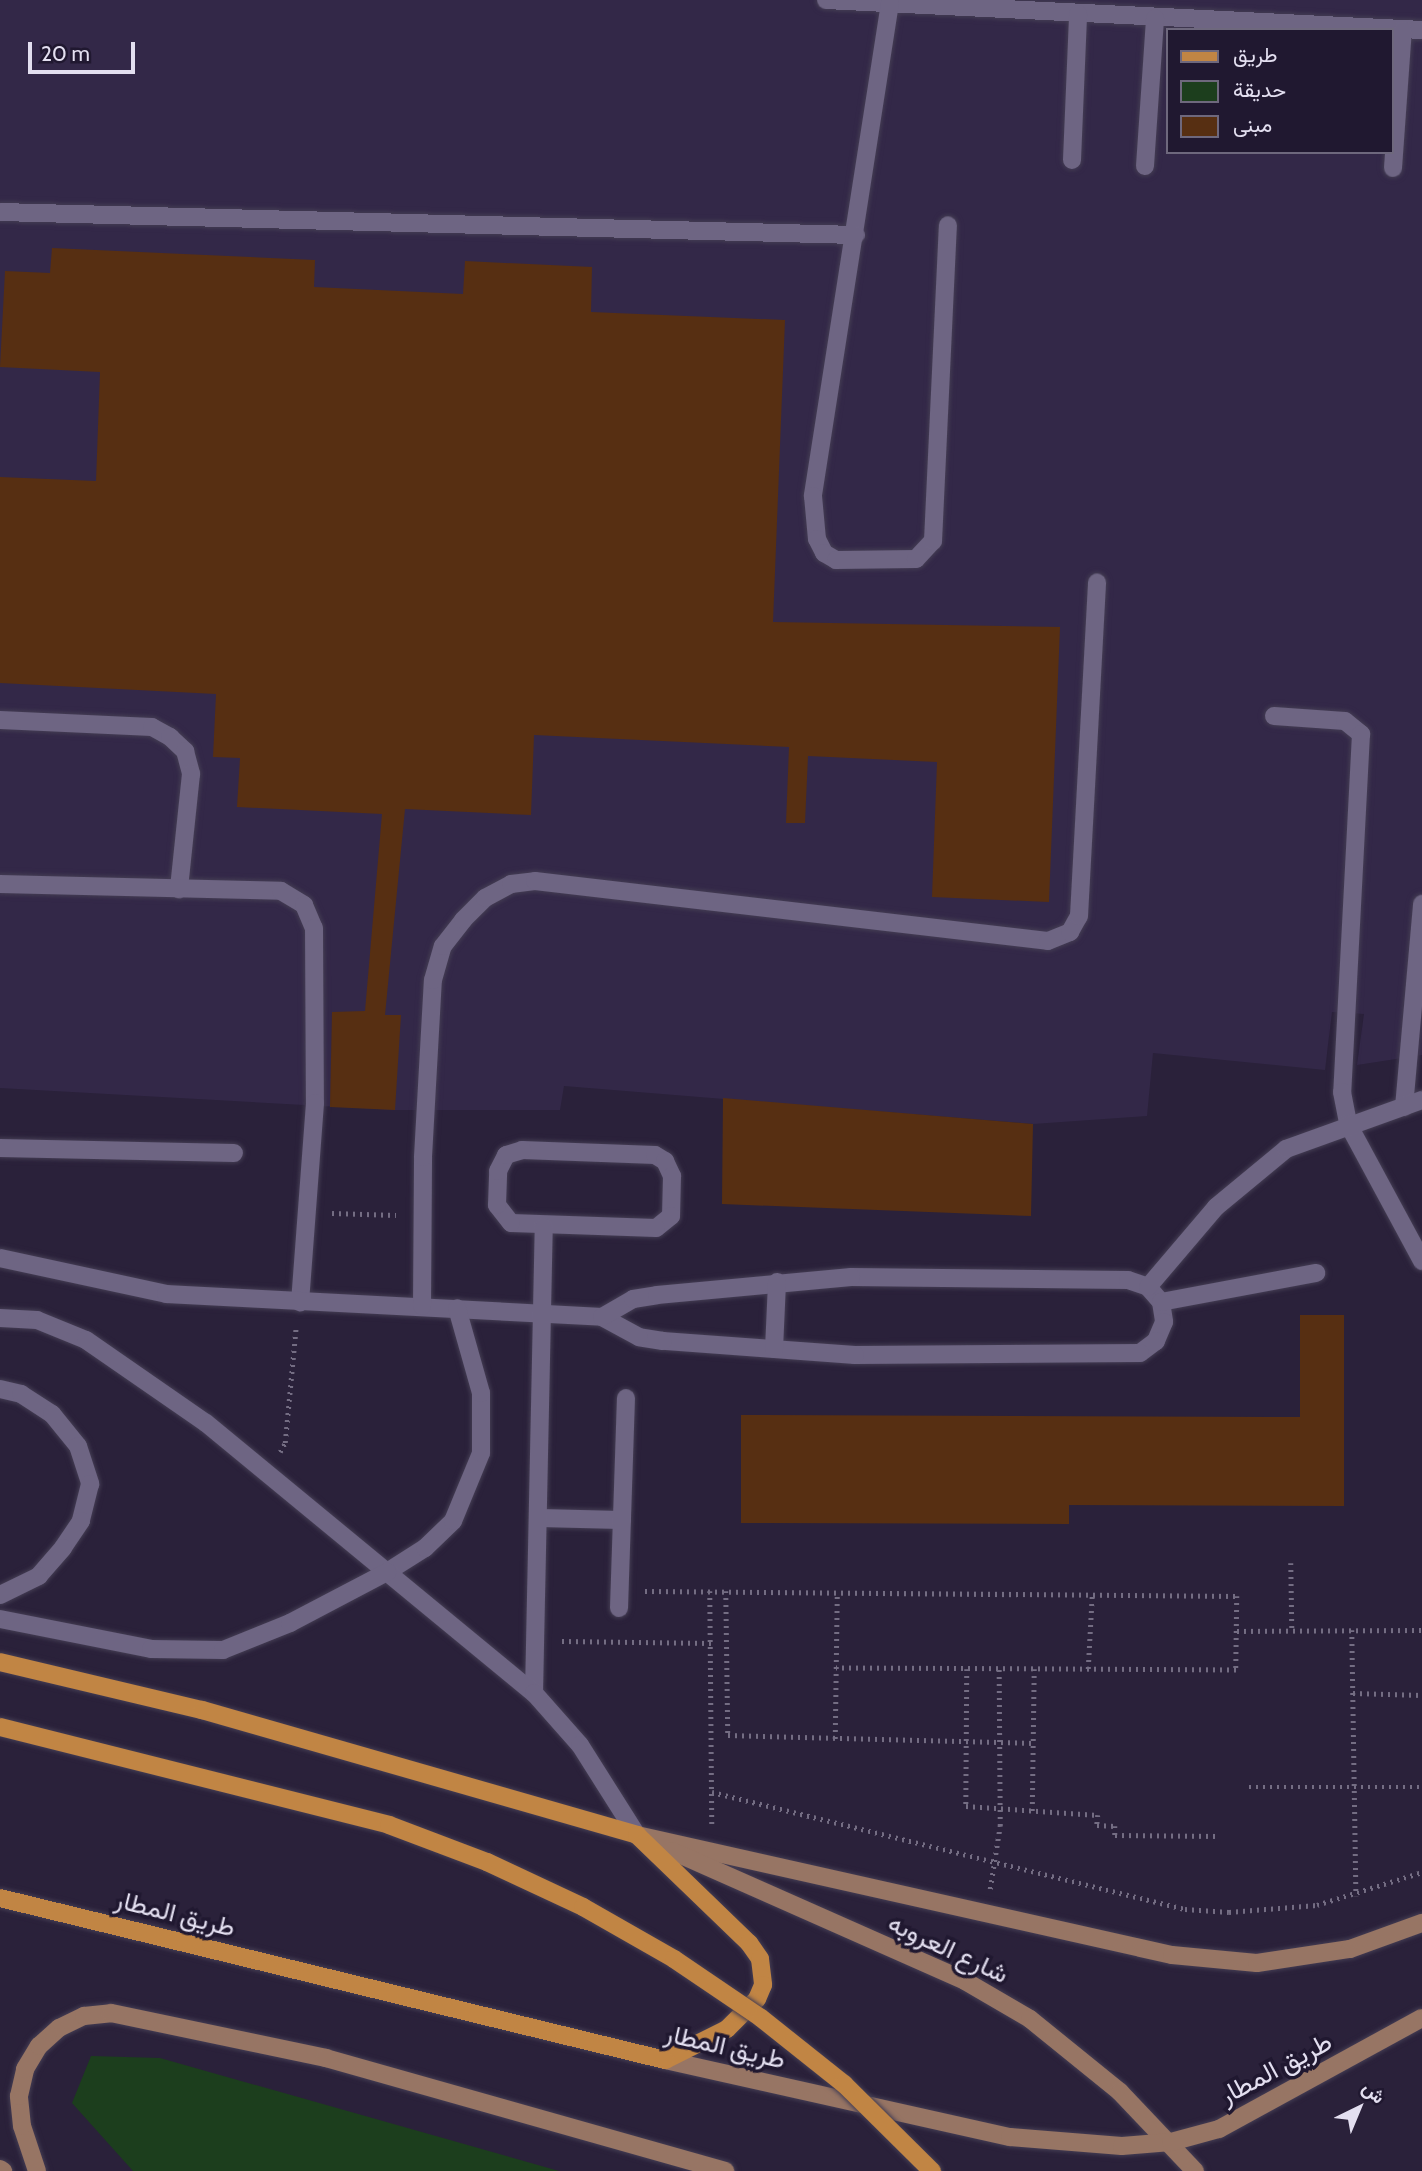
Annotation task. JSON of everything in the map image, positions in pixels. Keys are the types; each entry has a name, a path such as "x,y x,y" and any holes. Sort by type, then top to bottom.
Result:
{"main road":[{"path":"0,1662 202,1710 637,1835 743,1936 764,1972 757,1999 744,2014 714,2038 664,2060"},
{"path":"0,1727 389,1825 487,1862 583,1907 674,1959 761,2018 844,2084 932,2171"},
{"name":"طريق المطار","path":"0,1898 664,2060"}],"street":[{"path":"826,0 1362,28"},
{"path":"890,3 856,235 826,391 813,496 817,539 824,553 836,560 916,559 924,555 933,541 948,225"},
{"path":"1072,160 1078,14"},
{"path":"1145,166 1155,18"},
{"path":"1394,30 1422,30"},
{"path":"1393,168 1403,30"},
{"path":"0,212 856,235"},
{"path":"422,1306 433,980 443,946 463,919 485,898 511,884 534,881 1048,941 1070,933 1079,916 1097,582"},
{"path":"1273,716 1345,721 1361,734 1340,1076 1348,1125 1422,1261"},
{"path":"0,720 152,727 170,737 185,751 191,774 179,889"},
{"path":"0,884 281,891 295,897 310,915 314,929 315,1103 300,1302"},
{"path":"1404,1107 1422,904"},
{"path":"1148,1287 1195,1229 1262,1165 1286,1149 1422,1100"},
{"path":"0,1148 234,1153"},
{"path":"522,1150 644,1154 655,1155 670,1168 673,1210 662,1226 544,1227 511,1223 499,1212 498,1171 506,1155 522,1150"},
{"path":"534,1693 544,1227"},
{"path":"0,1258 166,1294 543,1311 602,1317 639,1337 855,1355 1140,1353 1156,1341 1164,1322 1161,1302 1148,1287 1103,1278 851,1276 633,1300 602,1317"},
{"path":"1161,1302 1316,1273"},
{"path":"774,1349 778,1282"},
{"path":"0,1619 151,1648 223,1650 290,1623 387,1572 425,1548 453,1521 481,1453 481,1393 457,1308"},
{"path":"0,1318 37,1320 86,1340 206,1423 534,1693 580,1745 637,1835 1172,1955 1257,1963 1350,1949 1422,1923"},
{"path":"0,1389 21,1394 52,1414 78,1446 90,1484 81,1521 63,1548 39,1576 0,1595"},
{"path":"619,1599 626,1398"},
{"path":"539,1518 622,1520"},
{"name":"شارع العروبه","path":"637,1835 965,1981 1019,2012 1080,2056 1171,2142 1195,2171"},
{"path":"37,2171 22,2126 19,2096 25,2069 39,2046 59,2028 84,2016 111,2013 326,2059 725,2171"},
{"name":"طريق المطار","path":"664,2060 1010,2137 1122,2146 1171,2142 1219,2129 1271,2104 1422,2018"}],"path":[{"path":"306,1212 423,1216"},
{"path":"268,1474 285,1443 300,1302"},
{"path":"1291,1563 1292,1630"},
{"path":"619,1599 710,1591 1237,1596 1236,1670 836,1668"},
{"path":"710,1591 712,1853"},
{"path":"726,1591 728,1735 1034,1743"},
{"path":"835,1738 837,1592"},
{"path":"1088,1669 1092,1595"},
{"path":"1352,1630 1356,1896"},
{"path":"1237,1631 1422,1630"},
{"path":"537,1641 711,1643"},
{"path":"967,1669 967,1806 1098,1815 1097,1825 1115,1826 1115,1835 1218,1836"},
{"path":"986,1914 995,1865 1000,1808 999,1669"},
{"path":"1032,1811 1034,1669"},
{"path":"1353,1693 1422,1695"},
{"path":"1249,1787 1422,1787"},
{"path":"712,1793 995,1865 1185,1909 1273,1911 1356,1896 1422,1872"}],"shaded area":[{"path":"0,0 1422,0 1422,1055 1357,1065 1364,1014 1332,1012 1325,1070 1153,1053 1147,1116 1033,1124 564,1086 560,1110 395,1110 0,1088"}],"green space":[{"path":"91,2056 160,2058 559,2171 133,2171 72,2103"}],"building":[{"path":"52,248 315,260 314,287 463,294 465,261 592,267 591,312 785,320 773,622 1060,627 1049,902 932,897 937,762 808,756 805,823 786,823 789,747 534,735 531,815 405,809 385,1015 401,1015 395,1110 330,1107 332,1012 365,1011 382,814 237,807 240,758 213,757 216,694 0,683 0,477 96,481 100,372 0,367 5,271 50,273"},
{"path":"723,1098 1033,1124 1031,1216 722,1204"},
{"path":"1300,1315 1344,1315 1344,1506 1069,1505 1069,1524 741,1523 741,1415 1300,1417"}]}
